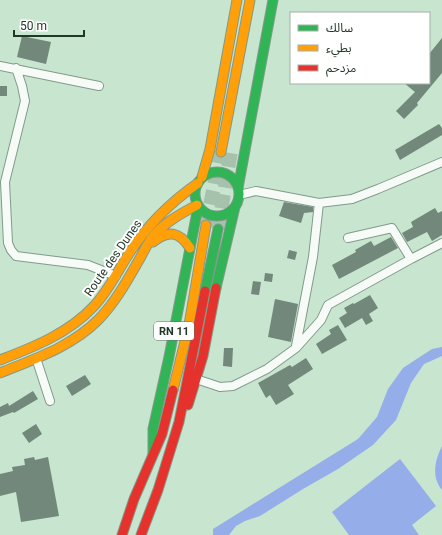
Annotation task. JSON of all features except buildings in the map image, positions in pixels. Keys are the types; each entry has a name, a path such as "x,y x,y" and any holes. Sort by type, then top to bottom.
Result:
{"main road":[{"path":"237,0 210,149 200,180 195,190 195,198 198,206 203,212 210,216 217,217 224,216 235,207 273,0"},
{"path":"221,152 250,0"},
{"path":"234,135 245,60 258,0"},
{"path":"200,180 208,174 216,172 223,173 230,176 235,181 239,191"},
{"name":"Route des Dunes","path":"0,360 31,349 55,336 79,320 95,306 147,227 175,200 200,180"},
{"name":"Route des Dunes","path":"0,373 57,349 80,335 98,321 120,292 145,249 163,225 176,216 198,206"},
{"name":"RN 11","path":"154,456 153,429 169,357 198,206"},
{"name":"RN 11","path":"179,422 187,408 203,356 216,288 235,207"},
{"name":"RN 11","path":"122,535 134,499 154,456 162,434 189,325 206,225"},
{"name":"RN 11","path":"141,535 158,490 179,422 218,229"},
{"path":"145,249 159,236 170,233 182,237 190,248"}],"street":[{"path":"0,66 16,68 99,86"},
{"path":"16,68 25,101 5,182 8,243 11,250 16,256 88,265 116,276"},
{"path":"239,191 256,191 319,203 352,198 378,189 442,162"},
{"path":"296,348 313,257 319,203"},
{"path":"348,238 392,228 411,259"},
{"path":"196,379 220,387 233,386 267,369 296,348 320,320 328,305 442,243"},
{"path":"36,358 50,401"}],"water":[{"path":"442,347 442,356 424,364 411,383 396,420 373,445 338,469 260,516 236,526 229,535 213,535 213,529 358,439 377,417 388,389 403,368 432,349"},
{"path":"442,446 442,490 436,480 435,468"},
{"path":"400,459 436,506 412,525 419,535 349,535 332,512"}],"tunnel":[{"path":"218,229 231,151"},
{"path":"206,225 221,152"}],"traffic: fast":[{"path":"238,188 273,0"},
{"path":"213,172 221,172 233,178 239,190 239,194 239,198 233,210 221,216 213,216 201,210 195,198 195,190 201,178 213,172"},
{"path":"153,453 153,429 169,357 198,207"},
{"path":"216,288 235,207"},
{"path":"205,291 218,229"}],"traffic: slow":[{"path":"202,177 210,149 237,0"},
{"path":"221,152 250,0"},
{"path":"0,360 26,350 62,332 84,316 104,293 144,232 169,206 198,183"},
{"path":"0,373 64,345 76,338 98,320 115,299 130,276 148,243 155,234 180,214 197,205"},
{"path":"173,390 189,325 206,225"},
{"path":"153,242 164,235 173,234 182,238 190,248"}],"traffic: jam":[{"path":"188,405 203,356 216,288"},
{"path":"141,535 158,490 179,422 205,291"},
{"path":"122,535 134,499 162,434 173,390"}]}
